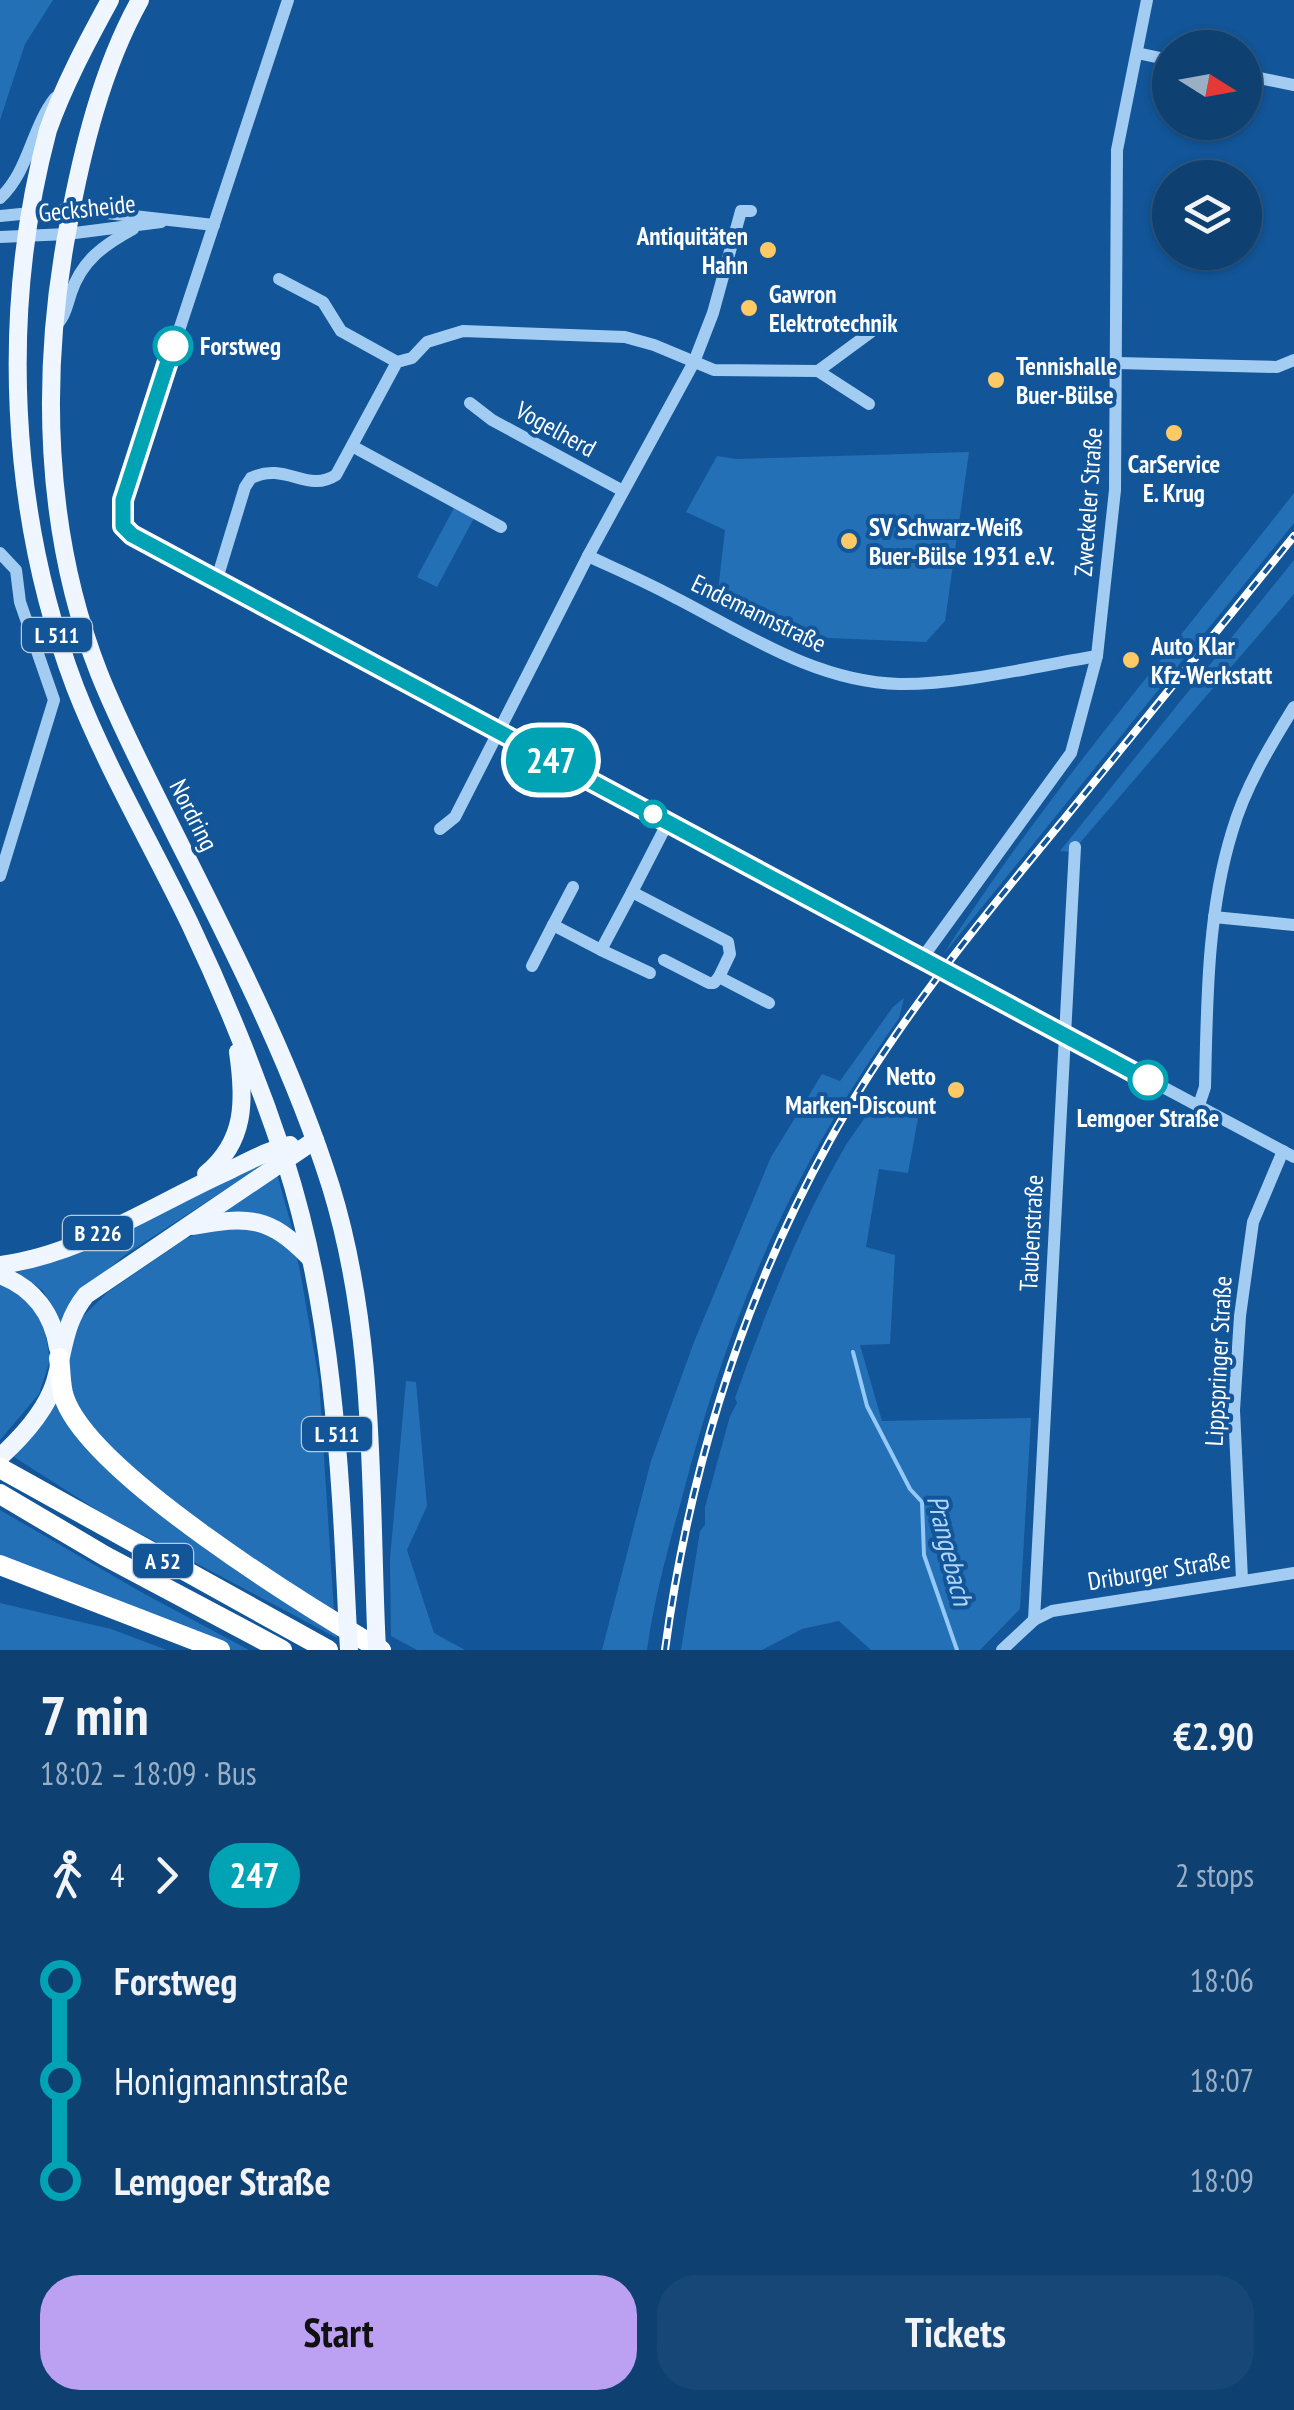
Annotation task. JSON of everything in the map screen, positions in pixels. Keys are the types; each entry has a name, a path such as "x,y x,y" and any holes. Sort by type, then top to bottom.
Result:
{"highway":[{"path":"59,1358 64,1397 82,1429 108,1458 234,1556 379,1650"},
{"name":"A 52","path":"3,1458 328,1650"},
{"name":"A 52","path":"0,1494 282,1650"},
{"path":"0,1565 220,1650"}],"main road":[{"name":"L 511","path":"110,0 48,131 26,214 10,347 18,470 32,550 49,612 90,720 235,1024 282,1154 309,1256 335,1411 349,1650"},
{"name":"Nordring","path":"140,0 126,24 105,81 66,234 53,329 52,454 60,528 81,620 124,731 235,954 315,1140 342,1231 360,1322 369,1420 379,1650"},
{"path":"191,1188 224,1158 240,1125 243,1087 235,1024"},
{"name":"B 226","path":"0,1266 65,1250 191,1188 315,1140"},
{"name":"B 226","path":"3,1458 50,1394 69,1320 86,1295 282,1154"},
{"path":"183,1228 233,1220 261,1222 278,1228 309,1256"},
{"path":"0,1275 25,1288 41,1304 54,1325 59,1358"}],"street":[{"path":"288,0 123,500 123,526 145,544 1288,1154"},
{"name":"Zweckeler Straße","path":"922,957 1071,753 1096,656 1116,490 1117,150 1148,0"},
{"path":"1137,53 1152,56"},
{"path":"0,198 16,183 45,111 71,76"},
{"path":"1262,78 1294,85"},
{"name":"Gecksheide","path":"0,216 71,208 214,225"},
{"path":"440,829 455,817 588,556 694,362 713,313 740,211 750,211"},
{"name":"Gecksheide","path":"0,237 66,234 178,219"},
{"path":"53,329 66,316 72,289 98,248 140,226"},
{"path":"279,279 323,302 341,331 397,362 412,358 427,342 463,331 625,338 654,344 714,370 818,371 870,404"},
{"path":"818,371 871,332"},
{"path":"1117,363 1277,367 1294,360"},
{"path":"216,582 245,488 252,478 276,471 315,482 336,474 397,362"},
{"name":"Vogelherd","path":"470,402 492,420 623,492"},
{"path":"352,446 501,528"},
{"path":"0,553 16,570 20,602 54,700 0,876"},
{"name":"Endemannstraße","path":"588,556 669,594 762,645 837,673 898,684 986,675 1096,656"},
{"path":"1199,1105 1205,1087 1214,917 1232,831 1261,762 1294,707"},
{"path":"600,950 668,822"},
{"name":"Taubenstraße","path":"1034,1620 1075,848"},
{"path":"532,966 572,887"},
{"path":"632,892 728,942 730,954 714,983 664,960"},
{"path":"1214,917 1294,925"},
{"path":"553,926 650,973"},
{"path":"718,977 768,1002"},
{"name":"Lippspringer Straße","path":"1242,1580 1235,1445 1240,1316 1252,1222 1288,1154"},
{"name":"Driburger Straße","path":"1034,1620 1063,1608 1294,1572"},
{"path":"1002,1650 1034,1620"}],"shaded area":[{"path":"0,0 53,0 25,44 0,120"},
{"path":"969,452 945,621 926,642 828,638 718,591 725,530 686,512 717,456 736,459"},
{"path":"1294,493 1294,523 943,955 1068,777"},
{"path":"454,508 474,518 437,587 417,577"},
{"path":"1294,560 1294,594 1072,852 1060,851"},
{"path":"904,998 899,1018 826,1131 796,1188 744,1304 701,1428 662,1572 647,1650 602,1650 651,1461 694,1342 771,1157 822,1074 840,1081 893,1007"},
{"path":"872,1107 918,1118 908,1173 879,1169 866,1247 895,1255 890,1344 860,1345 882,1421 1031,1418 1020,1609 980,1650 871,1650 839,1621 802,1629 762,1650 681,1650 705,1507 737,1403 735,1398 798,1238 829,1175"},
{"path":"272,1159 125,1255 94,1281 61,1324 43,1291 17,1272 58,1261 259,1161"},
{"path":"277,1174 292,1228 217,1215"},
{"path":"252,1222 296,1254 300,1271 319,1380 334,1611 229,1544 111,1451 87,1425 73,1396 66,1356 79,1320 108,1292 185,1239 216,1226"},
{"path":"0,1283 28,1299 44,1326 50,1360 39,1394 0,1440"},
{"path":"406,1381 416,1382 427,1506 407,1550 434,1633 465,1650 417,1650 391,1636 390,1559"},
{"path":"56,1395 77,1438 102,1463 337,1630 337,1638 105,1515 14,1457 45,1417"},
{"path":"0,1510 249,1650 232,1650 0,1559"},
{"path":"0,1603 111,1629 167,1650 0,1650"}],"waterway":[{"name":"Prangebach","path":"853,1352 867,1406 910,1489 922,1502 924,1555 957,1650"}],"railway":[{"path":"665,1650 689,1517 723,1388 770,1263 829,1142 881,1056 940,974 1294,536"}],"bus line":[{"name":"247","path":"173,346 123,500 123,526 132,535 1148,1080"}],"place":[{"name":"Antiquitäten Hahn","path":"768,250"},
{"name":"Gawron Elektrotechnik","path":"749,308"},
{"name":"Forstweg","path":"173,346"},
{"name":"Tennishalle Buer-Bülse","path":"996,380"},
{"name":"CarService E. Krug","path":"1174,433"},
{"name":"SV Schwarz-Weiß Buer-Bülse 1931 e.V.","path":"849,541"},
{"name":"Auto Klar Kfz-Werkstatt","path":"1131,660"},
{"name":"Lemgoer Straße","path":"1148,1080"},
{"name":"Netto Marken-Discount","path":"956,1090"}]}
